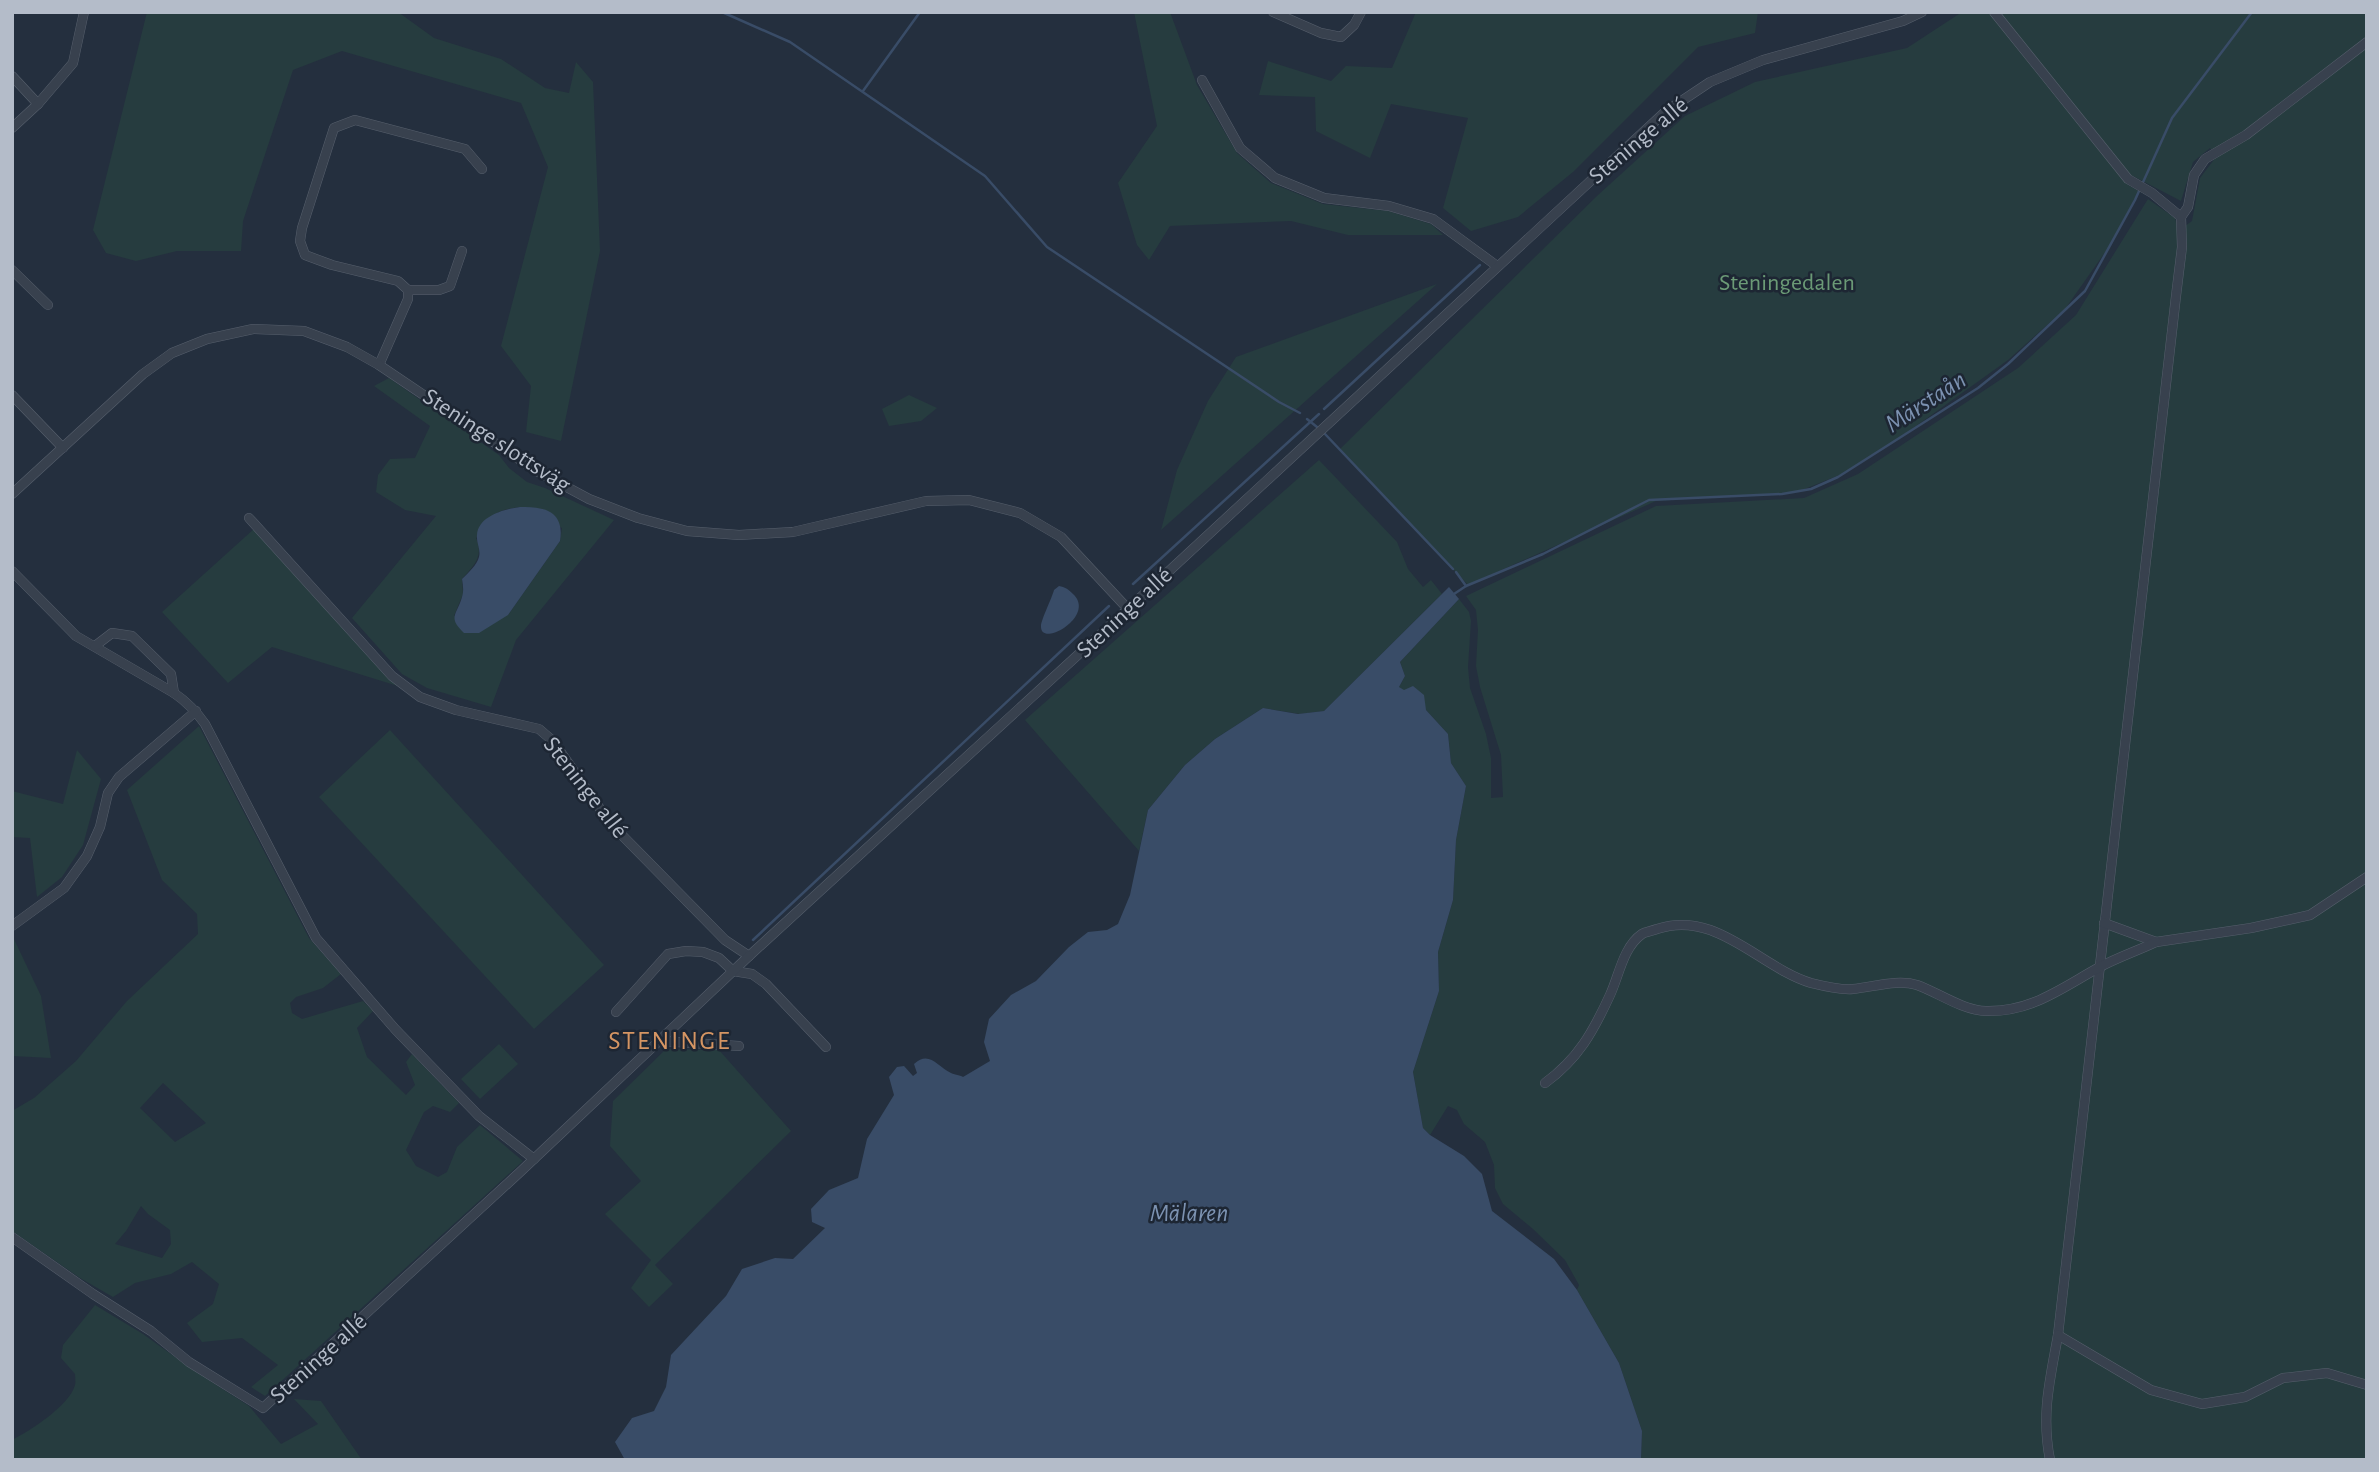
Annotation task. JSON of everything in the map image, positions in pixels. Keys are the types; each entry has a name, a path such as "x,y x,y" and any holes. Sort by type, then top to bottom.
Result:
{"street":[{"path":"12,128 38,104 73,63 85,12"},
{"path":"1273,12 1321,33 1341,37 1354,25 1361,12"},
{"name":"Steninge allé","path":"12,1237 151,1331 189,1362 263,1408 1665,112 1710,82 1763,60 1903,21 1922,12"},
{"path":"1994,12 2130,180 2152,193 2181,217"},
{"path":"2050,1460 2045,1435 2045,1410 2057,1335 2182,247 2181,217 2188,207 2194,176 2205,159 2246,135 2367,42"},
{"path":"12,76 38,104"},
{"path":"1202,80 1240,148 1275,178 1324,198 1389,206 1433,219 1497,266"},
{"path":"462,251 450,286 439,290 408,290 398,281 332,265 304,255 300,241 334,128 355,120 465,149 482,169"},
{"path":"12,270 48,305"},
{"path":"379,365 408,299 408,290"},
{"name":"Steninge slottsväg","path":"12,494 143,374 173,353 207,339 253,328 304,331 347,347 379,365 535,470 589,499 638,518 687,531 739,535 793,532 926,501 969,500 1020,513 1061,537 1128,609"},
{"path":"12,395 63,448"},
{"name":"Steninge allé","path":"249,519 392,676 420,697 456,710 539,729 553,741 610,823 725,940 749,956"},
{"path":"12,571 76,636 174,693 196,711 316,938 395,1029 479,1116 534,1159"},
{"path":"96,646 112,633 132,636 171,674 174,693"},
{"path":"12,926 64,888 87,856 100,827 108,793 119,778 196,711"},
{"path":"1545,1083 1578,1054 1590,1036 1611,993 1626,953 1641,934 1667,926 1690,924 1719,932 1768,962 1811,983 1850,989 1887,984 1915,985 1983,1012 2018,1009 2053,995 2099,968 2156,942 2251,928 2310,915 2367,877"},
{"path":"2104,923 2156,942"},
{"path":"616,1012 668,954 703,951 719,958 733,971 752,974 765,984 827,1047"},
{"path":"660,1041 739,1046"},
{"path":"2057,1335 2151,1390 2202,1404 2245,1397 2283,1378 2327,1373 2367,1385"}],"green space":[{"path":"147,12 398,12 434,38 501,59 545,88 569,93 576,62 593,82 600,251 561,441 526,432 531,386 501,346 548,167 521,103 342,51 293,70 243,221 241,251 177,251 136,261 106,253 93,230"},
{"path":"1134,12 1170,12 1197,85 1237,153 1271,183 1323,204 1388,211 1431,224 1443,235 1348,235 1291,221 1170,226 1149,260 1137,245 1118,183 1157,126"},
{"path":"1416,12 1758,12 1755,33 1698,47 1573,172 1518,217 1471,231 1443,208 1468,118 1391,104 1370,158 1316,131 1315,97 1259,95 1268,61 1331,81 1346,66 1392,68"},
{"name":"Steningedalen","path":"1962,12 2367,12 2367,1460 1641,1460 1642,1431 1619,1363 1577,1290 1579,1285 1565,1260 1503,1204 1495,1188 1494,1165 1485,1142 1464,1124 1457,1110 1448,1106 1430,1135 1423,1128 1413,1072 1439,991 1438,952 1453,900 1456,840 1466,786 1451,763 1448,734 1399,687 1405,676 1400,662 1459,599 1469,612 1471,621 1468,667 1470,688 1486,734 1491,758 1491,798 1503,797 1501,755 1476,666 1476,610 1466,596 1656,506 1804,498 1858,474 2018,368 2076,315 2148,199 2175,218 2178,231 2192,221 2200,178 2216,157 2210,148 2193,162 2181,201 2133,176 2128,185 2139,191 2113,241 2065,309 2008,360 1898,439 1847,472 1797,492 1656,501 1468,585 1340,449 1598,195 1685,116 1755,82 1907,48"},
{"path":"1437,284 1161,530 1177,470 1208,401 1236,357"},
{"path":"389,378 499,455 509,468 527,482 614,520 516,640 491,707 427,688 402,674 352,618 436,516 405,510 376,492 378,475 390,459 415,458 430,426 374,386","holes":["520,507 562,528 560,541 508,615 454,616 463,594 462,579 478,556 476,538 493,515"]},
{"path":"909,395 937,408 921,421 889,426 882,409"},
{"path":"1319,460 1397,542 1408,569 1423,587 1431,580 1442,594 1324,711 1300,714 1263,708 1215,739 1185,765 1148,810 1139,851 1025,720"},
{"path":"255,528 401,687 272,647 228,683 162,612"},
{"path":"199,726 309,938 341,974 323,988 296,997 290,1003 292,1013 302,1019 363,1001 373,1011 357,1028 367,1057 406,1095 415,1085 406,1062 412,1054 459,1103 450,1112 433,1106 424,1112 406,1150 416,1166 438,1177 447,1172 457,1147 480,1125 523,1161 265,1396 251,1387 278,1365 242,1338 202,1342 187,1323 213,1304 219,1284 192,1262 171,1274 135,1283 113,1297 80,1278 12,1231 12,1111 34,1098 76,1061 127,1001 198,934 197,914 162,880 127,790","holes":["163,1083 206,1123 175,1142 140,1108","141,1206 170,1230 171,1244 162,1258 115,1244"]},
{"path":"390,730 604,965 534,1029 319,797"},
{"path":"77,750 101,779 83,845 62,877 37,897 30,838 12,837 12,791 63,804"},
{"path":"13,937 41,996 51,1058 12,1056"},
{"path":"499,1044 518,1064 480,1099 461,1079"},
{"path":"666,1049 719,1050 791,1131 655,1265 673,1284 649,1307 631,1288 651,1260 605,1214 641,1181 610,1146 613,1101"},
{"path":"95,1305 249,1406 281,1444 318,1424 294,1399 321,1401 362,1460 12,1460 12,1440 48,1417 72,1393 75,1374 61,1358 63,1345"}],"water":[{"path":"520,507 538,508 556,517 561,531 560,541 508,615 479,633 464,633 456,623 455,616 463,595 462,579 479,557 479,528 487,518"},
{"path":"1059,586 1073,594 1078,603 1078,612 1066,627 1049,634 1043,632 1041,623 1054,590"},
{"name":"Mälaren","path":"1449,587 1459,599 1400,662 1405,676 1399,687 1404,690 1413,686 1424,695 1426,710 1448,734 1451,763 1466,786 1456,840 1453,900 1438,952 1439,991 1413,1072 1423,1128 1464,1156 1482,1174 1492,1211 1554,1259 1577,1290 1619,1363 1642,1431 1641,1460 625,1460 615,1442 632,1418 654,1411 666,1387 671,1355 726,1296 742,1269 775,1258 793,1259 825,1228 812,1222 811,1209 829,1190 858,1178 867,1139 894,1095 889,1077 897,1067 904,1066 913,1076 917,1073 914,1064 919,1060 929,1059 963,1077 990,1061 984,1042 989,1019 1011,995 1036,981 1069,947 1088,932 1107,930 1118,924 1130,895 1148,810 1185,765 1215,739 1263,708 1298,714 1324,711"}],"waterway":[{"path":"722,12 790,42 985,176 1047,247 1279,402 1300,413"},
{"path":"863,91 920,12"},
{"name":"Märstaån","path":"1454,594 1466,586 1543,554 1649,500 1782,494 1811,489 1838,477 1978,388 2008,364 2085,291 2135,200 2172,118 2252,12"},
{"path":"1324,409 1480,265"},
{"path":"1133,584 1319,414"},
{"path":"1307,419 1317,427"},
{"path":"1325,434 1453,569"},
{"path":"1456,572 1466,586"},
{"path":"753,940 1109,606"}],"district":[{"name":"STENINGE","path":"670,1040"}]}
